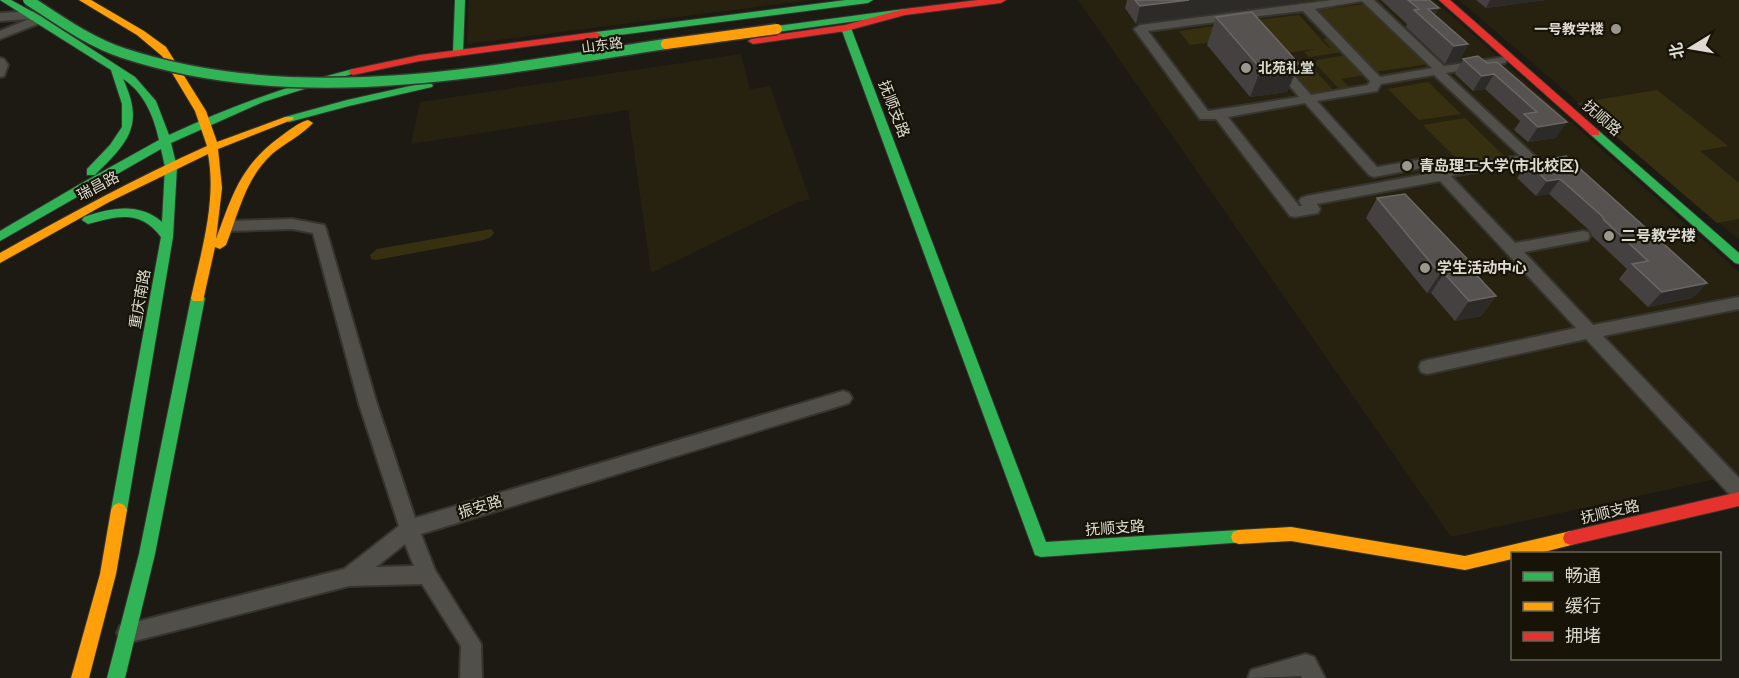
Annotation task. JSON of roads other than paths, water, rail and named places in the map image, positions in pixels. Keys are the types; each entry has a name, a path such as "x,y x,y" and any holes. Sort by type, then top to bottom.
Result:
{"main road":[{"name":"重庆南路","path":"4,0 36,17 131,79 151,101 166,141 171,166 167,237 108,574 80,678"},
{"path":"28,0 92,40 132,56 188,71 246,81 298,83 434,76 775,25 887,0"},
{"path":"53,0 71,11"},
{"path":"458,54 460,0"},
{"name":"山东路","path":"166,141 207,121 302,85 374,67 836,2 868,0"},
{"name":"山东路","path":"214,147 295,118 362,98 441,83 846,28 904,12 1001,0"},
{"name":"抚顺路","path":"1444,0 1505,60 1552,97 1739,260"},
{"path":"90,1 189,64 242,76 327,74 374,67"},
{"path":"89,22 136,45 196,62 255,72 305,74 436,67 775,25 904,12"},
{"name":"抚顺支路","path":"846,28 1041,550 1291,534 1465,563 1511,552"},
{"path":"116,678 149,543 217,203 214,147 207,121 198,103 160,46"},
{"path":"64,198 113,149 129,122 129,103 112,66"},
{"path":"1552,97 1573,94"},
{"path":"201,282 229,226 240,189 262,157 275,145 311,121 362,98"},
{"name":"瑞昌路","path":"0,237 135,156 166,141"},
{"name":"瑞昌路","path":"0,259 171,166 214,147"},
{"path":"34,239 94,218 128,213 147,216 158,222 167,237"},
{"name":"抚顺支路","path":"1512,552 1739,499"}],"street":[{"path":"1357,0 1140,29 1205,116 1372,88 1377,81 1505,60"},
{"path":"1219,114 1294,212 1313,209 1306,201 1531,159 1367,0"},
{"path":"1306,7 1377,81"},
{"path":"1234,16 1247,30"},
{"path":"0,17 36,17"},
{"path":"0,35 36,17"},
{"path":"1270,56 1374,172 1429,162 1739,491"},
{"path":"0,62 2,65 0,73"},
{"path":"229,226 292,224 319,229 361,385 409,529 427,575 471,644 471,678"},
{"path":"1512,249 1583,236"},
{"path":"1427,367 1739,303"},
{"name":"振安路","path":"127,633 349,577 409,529 843,398"},
{"path":"349,577 427,575"},
{"path":"1259,678 1306,664 1314,678"}],"place":[{"name":"一号教学楼","path":"1616,29"},
{"name":"北苑礼堂","path":"1246,68"},
{"name":"青岛理工大学(市北校区)","path":"1407,166"},
{"name":"二号教学楼","path":"1609,236"},
{"name":"学生活动中心","path":"1425,268"}]}
